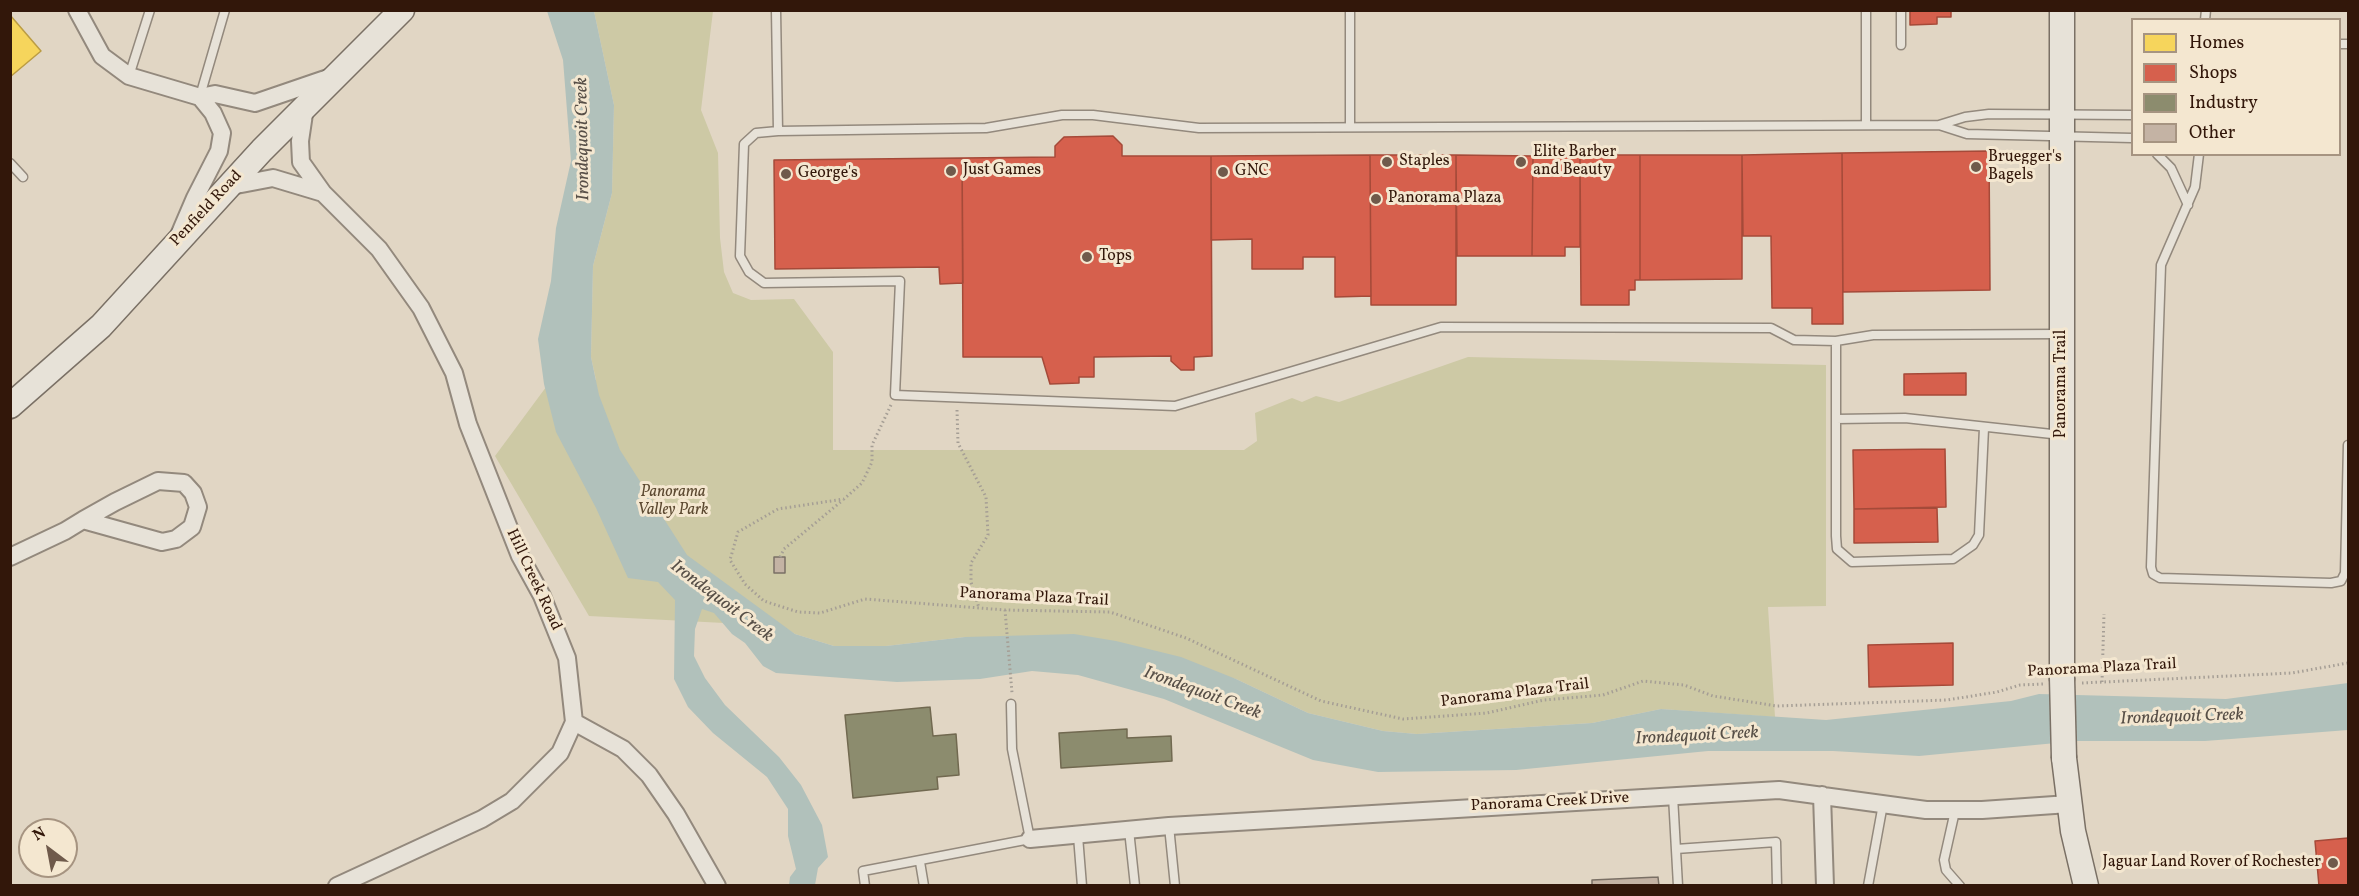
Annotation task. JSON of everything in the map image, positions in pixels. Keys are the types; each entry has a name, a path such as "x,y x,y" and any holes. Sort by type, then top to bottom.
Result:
{"main road":[{"name":"Penfield Road","path":"10,406 101,326 226,187 402,10"},
{"name":"Panorama Trail","path":"2062,10 2064,126 2061,682 2064,758 2069,804 2086,885"}],"street":[{"path":"77,10 102,56 129,76 200,97 215,94 255,103 336,75"},
{"path":"179,238 195,198 219,151 222,133 213,113 200,97"},
{"name":"Hill Creek Road","path":"306,105 300,133 301,162 323,193 379,249 421,308 454,374 468,424 508,526 520,556 542,596 567,658 574,722"},
{"name":"Hill Creek Road","path":"226,187 273,178 323,193"},
{"path":"10,557 158,481 184,483 193,494 198,507 192,527 176,539 162,542 83,520"},
{"path":"337,885 482,819 512,801 560,753 574,722 623,749 649,775 676,814 717,885"},
{"name":"Panorama Creek Drive","path":"1030,839 1169,826 1779,790 1883,804 1955,810 2069,804"},
{"path":"1822,795 1825,885"}],"lane":[{"path":"129,76 150,10"},
{"path":"200,97 225,10"},
{"path":"776,10 778,131"},
{"path":"1350,10 1350,127"},
{"path":"1866,10 1866,125"},
{"path":"1901,10 1901,45"},
{"path":"2063,334 1873,335 1836,341 1794,340 1771,328 1441,327 1175,406 895,395 900,281 764,283 749,272 740,256 744,144 756,133 986,128 1062,115 1146,119 1179,128 1939,125 1965,117 1989,114 2131,138"},
{"path":"1939,125 1967,134 2064,126 2131,115"},
{"path":"2159,156 2171,168 2188,205"},
{"path":"2199,156 2195,187 2161,265 2151,567 2153,574 2160,578 2331,583 2341,580 2345,573 2349,445"},
{"path":"10,163 23,177"},
{"path":"1836,341 1836,536 1838,549 1852,562 1953,559 1973,545 1979,535 1984,428"},
{"path":"1836,419 1905,418 2062,435"},
{"path":"865,885 863,871 920,862 1030,839 1012,749 1011,704"},
{"path":"1673,796 1678,885"},
{"path":"1868,885 1883,804"},
{"path":"1955,810 1944,860 1946,870 1960,885"},
{"path":"1169,826 1175,885"},
{"path":"1129,830 1135,885"},
{"path":"1078,836 1082,885"},
{"path":"1676,849 1776,842 1777,885"},
{"path":"920,862 924,885"}],"path":[{"path":"780,557 784,549 862,483 872,462 872,445 895,395"},
{"path":"957,398 958,443 986,497 988,535 971,563 971,582 980,608"},
{"name":"Panorama Plaza Trail","path":"844,499 778,509 738,532 730,560 745,584 764,601 798,612 820,613 865,599 1005,610 1110,612 1186,638 1321,700 1403,719 1487,713 1544,700 1603,695 1643,681 1684,685 1713,696 1777,706 1947,700 1997,692 2020,685 2292,673 2349,663"},
{"path":"1005,610 1012,677"},
{"path":"2102,682 2104,614"}],"green space":[{"name":"Panorama Valley Park","path":"594,11 713,11 701,110 718,153 720,238 724,272 733,293 751,300 794,299 833,352 833,450 1244,450 1257,441 1255,413 1292,398 1302,402 1316,396 1339,402 1468,357 1826,365 1826,606 1768,607 1775,717 1661,709 1592,723 1417,734 1383,731 1308,713 1236,679 1003,637 965,637 886,646 834,646 795,634 782,626 589,616 495,456 552,379 596,380 591,357 593,266 612,193 614,105"}],"water":[{"name":"Irondequoit Creek","path":"547,11 594,11 614,105 612,193 593,266 591,357 599,395 620,450 687,555 795,634 834,646 886,646 965,637 1074,634 1116,641 1181,657 1236,679 1308,713 1383,731 1417,734 1592,723 1661,709 1826,720 2011,701 2039,694 2226,699 2348,683 2348,730 2205,741 2077,741 1919,756 1833,751 1708,751 1516,770 1378,772 1313,760 1164,699 1078,675 1032,671 980,679 897,682 776,673 763,666 745,643 732,634 714,613 702,609 695,629 694,656 705,678 725,705 779,757 801,785 822,825 828,857 818,868 815,885 789,885 790,877 796,869 788,836 788,809 767,777 713,733 688,707 674,679 675,600 658,582 628,578 596,508 556,432 544,384 538,339 551,281 556,228 571,161 563,60"}],"building: Homes":[{"path":"10,15 41,51 10,77"}],"building: Shops":[{"path":"1910,10 1951,10 1951,17 1937,17 1937,24 1910,25"},
{"name":"Tops","path":"1113,136 1122,145 1122,156 1211,156 1212,356 1194,357 1194,370 1181,370 1171,361 1171,356 1094,357 1094,377 1079,377 1079,383 1050,384 1042,357 963,357 962,158 1055,157 1055,146 1064,137"},
{"path":"1989,151 1990,290 1843,292 1842,153"},
{"path":"1842,153 1843,324 1812,324 1812,308 1772,308 1771,236 1743,236 1742,155"},
{"path":"1370,155 1371,296 1335,297 1335,257 1303,257 1303,269 1252,269 1252,239 1211,240 1211,156"},
{"path":"1370,155 1456,155 1456,305 1371,305"},
{"path":"1456,155 1533,156 1532,256 1457,256"},
{"path":"1580,155 1580,247 1565,247 1565,256 1532,256 1533,156"},
{"path":"1580,155 1640,155 1640,280 1635,280 1635,290 1629,290 1629,305 1581,305"},
{"path":"1640,155 1742,155 1742,279 1640,280"},
{"path":"962,158 963,283 940,284 939,267 775,269 774,160"},
{"path":"1966,373 1966,395 1904,395 1904,374"},
{"path":"1945,449 1946,507 1854,509 1853,450"},
{"path":"1937,508 1938,542 1854,543 1854,509"},
{"path":"1953,643 1953,685 1869,687 1868,645"},
{"name":"Jaguar Land Rover of Rochester","path":"2348,838 2348,886 2319,886 2315,841"}],"building: Industry":[{"path":"930,707 933,736 956,734 959,775 937,777 938,789 853,798 845,715"},
{"path":"1127,729 1127,738 1171,736 1172,761 1061,768 1059,733"}],"building: Other":[{"path":"774,557 785,557 785,573 774,573"},
{"path":"1658,877 1659,886 1592,886 1592,880"}],"place":[{"name":"Staples","path":"1387,162"},
{"name":"Elite Barber and Beauty","path":"1521,162"},
{"name":"Bruegger's Bagels","path":"1976,167"},
{"name":"Just Games","path":"951,171"},
{"name":"GNC","path":"1223,172"},
{"name":"George's","path":"786,174"},
{"name":"Panorama Plaza","path":"1376,199"},
{"name":"Tops","path":"1087,257"},
{"name":"Jaguar Land Rover of Rochester","path":"2333,863"}]}
